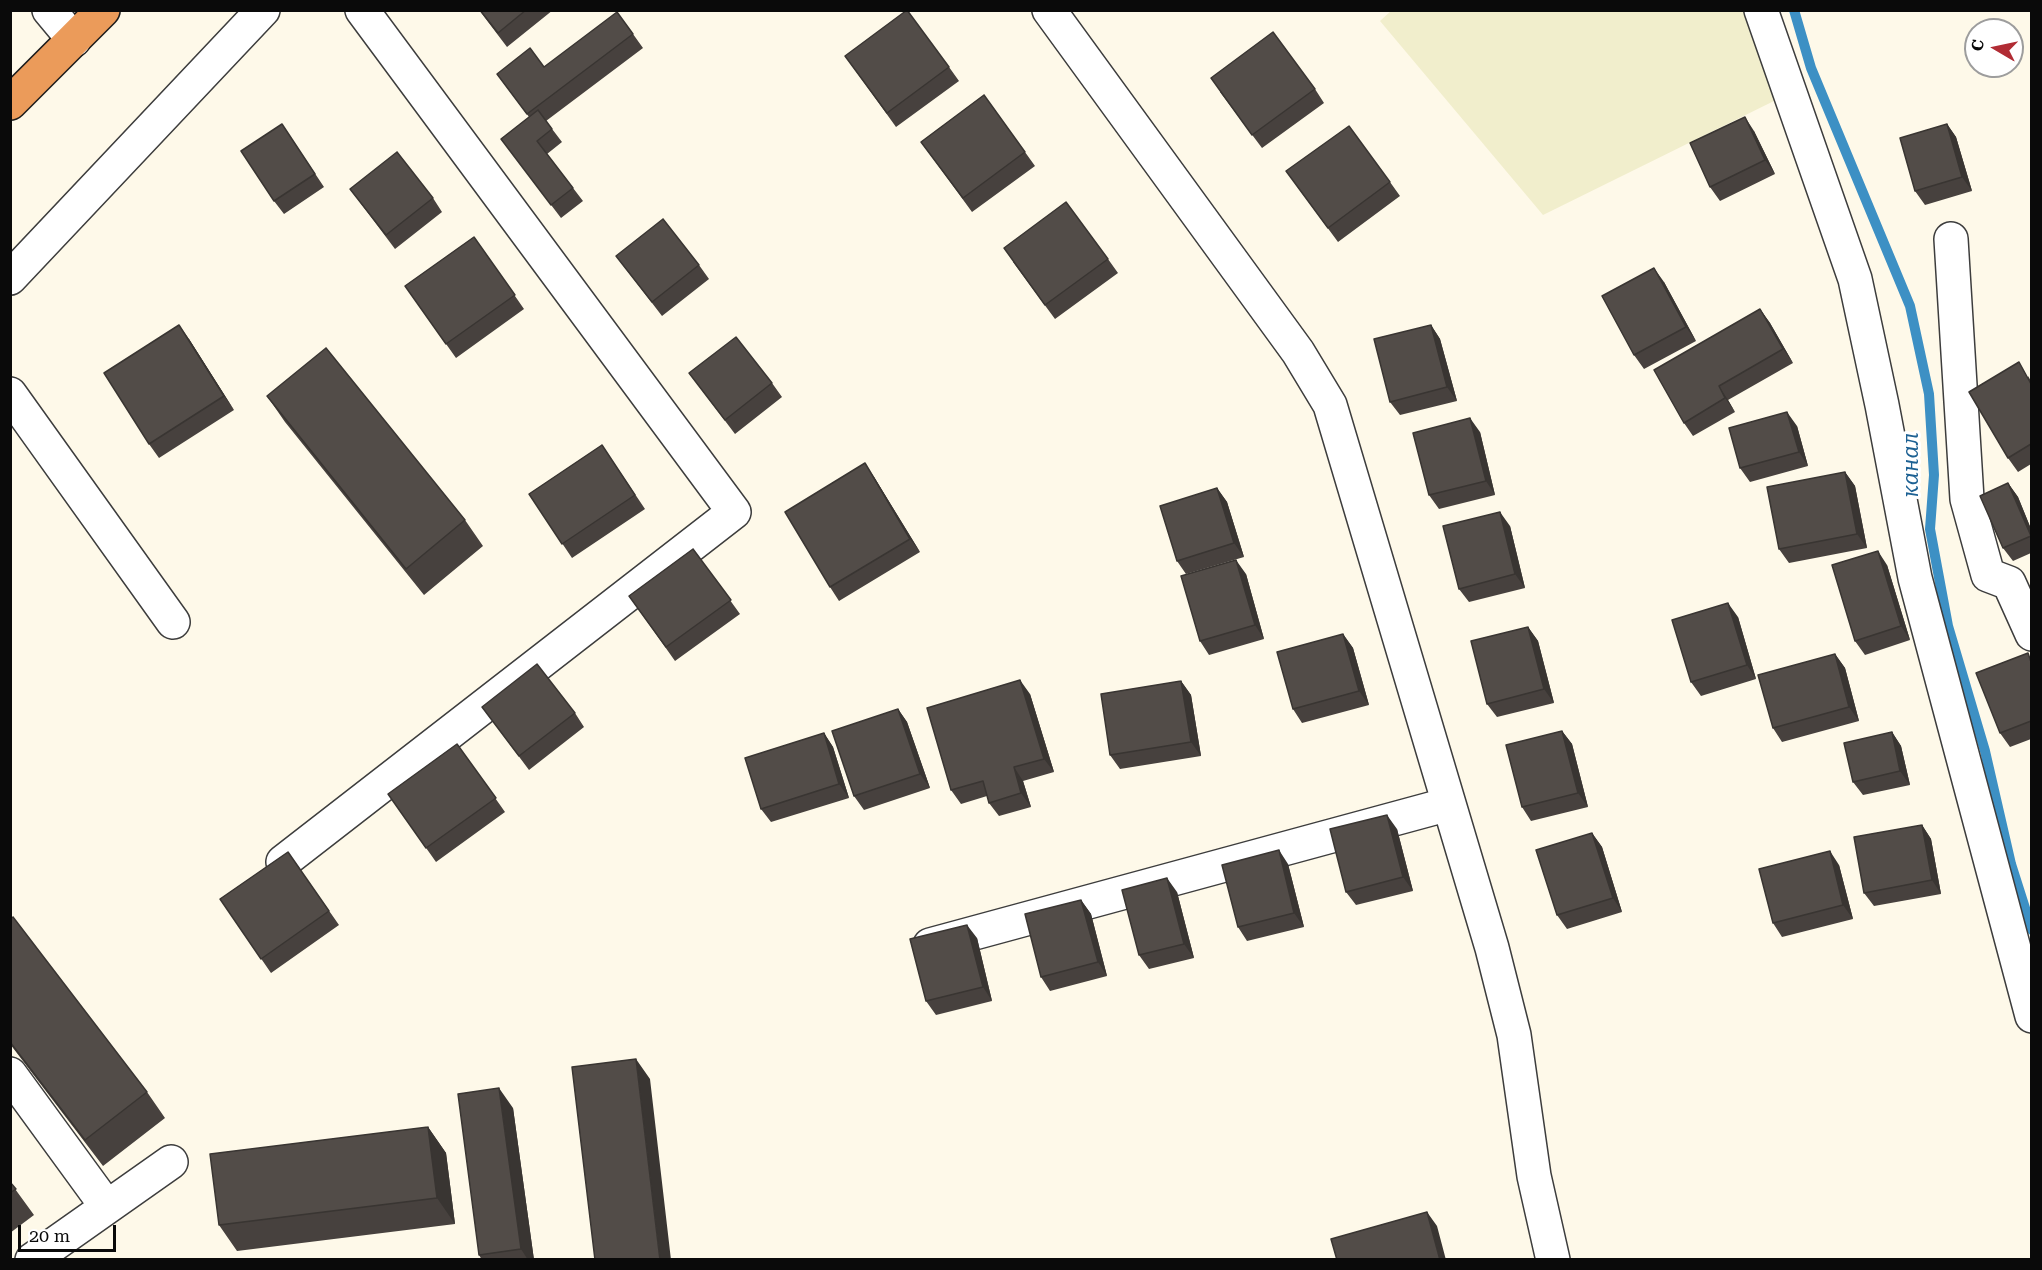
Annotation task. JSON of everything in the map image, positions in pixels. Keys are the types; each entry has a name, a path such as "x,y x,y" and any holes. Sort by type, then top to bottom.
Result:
{"highway":[{"path":"10,103 104,10"}],"street":[{"path":"49,10 74,40"},
{"path":"10,278 263,10"},
{"path":"283,862 734,512 362,10"},
{"path":"1049,10 1298,352 1330,405 1449,804 1514,1035 1534,1176 1553,1260"},
{"path":"1761,10 1855,279 1915,578 2031,1016"},
{"path":"1951,239 1967,499 1988,575 2009,583 2031,634"},
{"path":"10,394 173,622"},
{"path":"926,946 1449,804"},
{"path":"10,1074 107,1207"},
{"path":"32,1260 171,1162"}],"shaded area":[{"path":"1392,10 1744,11 1776,100 1543,215 1380,21"}],"building":[{"path":"480,10 526,10 498,33"},
{"path":"907,10 949,67 887,113 845,56"},
{"path":"617,12 633,34 527,114 497,74 530,48 544,67"},
{"path":"1273,32 1315,89 1252,135 1211,78"},
{"path":"984,95 1025,152 963,198 921,142"},
{"path":"538,110 552,129 537,141 573,188 551,205 501,139"},
{"path":"1745,117 1765,160 1710,187 1690,143"},
{"path":"282,124 315,174 274,201 241,151"},
{"path":"1947,124 1962,177 1915,191 1900,138"},
{"path":"1349,126 1390,182 1328,228 1286,171"},
{"path":"397,152 433,198 386,235 350,189"},
{"path":"1066,202 1108,259 1045,305 1004,248"},
{"path":"663,219 699,265 652,302 616,256"},
{"path":"474,237 515,295 446,344 405,286"},
{"path":"1654,268 1686,327 1634,355 1602,296"},
{"path":"1760,309 1783,349 1719,386 1725,398 1684,423 1654,370"},
{"path":"179,325 224,396 149,444 104,373"},
{"path":"1431,325 1447,387 1390,402 1374,339"},
{"path":"736,337 772,383 725,420 689,373"},
{"path":"326,348 465,520 406,569 267,396"},
{"path":"2019,362 2031,384 2031,444 2008,458 1969,392"},
{"path":"1787,412 1799,452 1740,468 1729,428"},
{"path":"1470,418 1486,481 1429,495 1413,433"},
{"path":"602,445 635,495 562,544 529,494"},
{"path":"865,463 910,539 830,587 785,512"},
{"path":"1845,472 1857,534 1779,549 1767,487"},
{"path":"2008,483 2031,536 2003,548 1980,496"},
{"path":"1217,488 1234,543 1177,561 1160,506"},
{"path":"1500,512 1515,574 1459,589 1443,526"},
{"path":"693,549 731,600 666,647 629,596"},
{"path":"1878,551 1901,626 1855,641 1832,565"},
{"path":"1236,560 1255,625 1200,641 1181,576"},
{"path":"1728,603 1747,665 1691,682 1672,620"},
{"path":"1528,627 1544,689 1487,704 1471,641"},
{"path":"1343,634 1359,691 1293,709 1277,652"},
{"path":"2028,653 2031,662 2031,721 2000,733 1976,673"},
{"path":"1835,654 1849,707 1773,728 1758,675"},
{"path":"537,664 575,713 519,756 482,707"},
{"path":"1020,680 1044,759 1014,767 1021,793 989,803 983,781 951,790 927,708"},
{"path":"1181,681 1191,742 1110,755 1101,694"},
{"path":"898,709 920,774 854,796 832,731"},
{"path":"1562,731 1578,793 1522,807 1506,745"},
{"path":"1892,732 1900,771 1853,782 1844,743"},
{"path":"824,733 839,784 761,809 745,758"},
{"path":"457,744 496,798 426,848 388,794"},
{"path":"1387,815 1403,877 1346,892 1330,829"},
{"path":"1922,825 1932,880 1864,893 1854,837"},
{"path":"1592,833 1613,898 1557,915 1536,850"},
{"path":"1279,850 1294,913 1238,927 1222,865"},
{"path":"1830,851 1843,905 1773,923 1759,869"},
{"path":"288,852 329,911 261,959 220,899"},
{"path":"1167,878 1184,944 1139,955 1122,890"},
{"path":"1081,900 1098,962 1041,977 1025,914"},
{"path":"13,917 147,1092 85,1140 10,1042 10,919"},
{"path":"967,925 983,987 926,1001 910,939"},
{"path":"636,1059 660,1260 595,1260 572,1067"},
{"path":"499,1088 521,1249 479,1255 458,1094"},
{"path":"428,1127 437,1198 219,1225 210,1154"},
{"path":"10,1182 16,1189 10,1193"},
{"path":"1427,1212 1440,1260 1337,1260 1331,1239"}],"waterway":[{"name":"канал","path":"1794,10 1811,68 1910,306 1929,394 1934,475 1930,529 1948,626 1985,751 2011,864 2032,930"}]}
